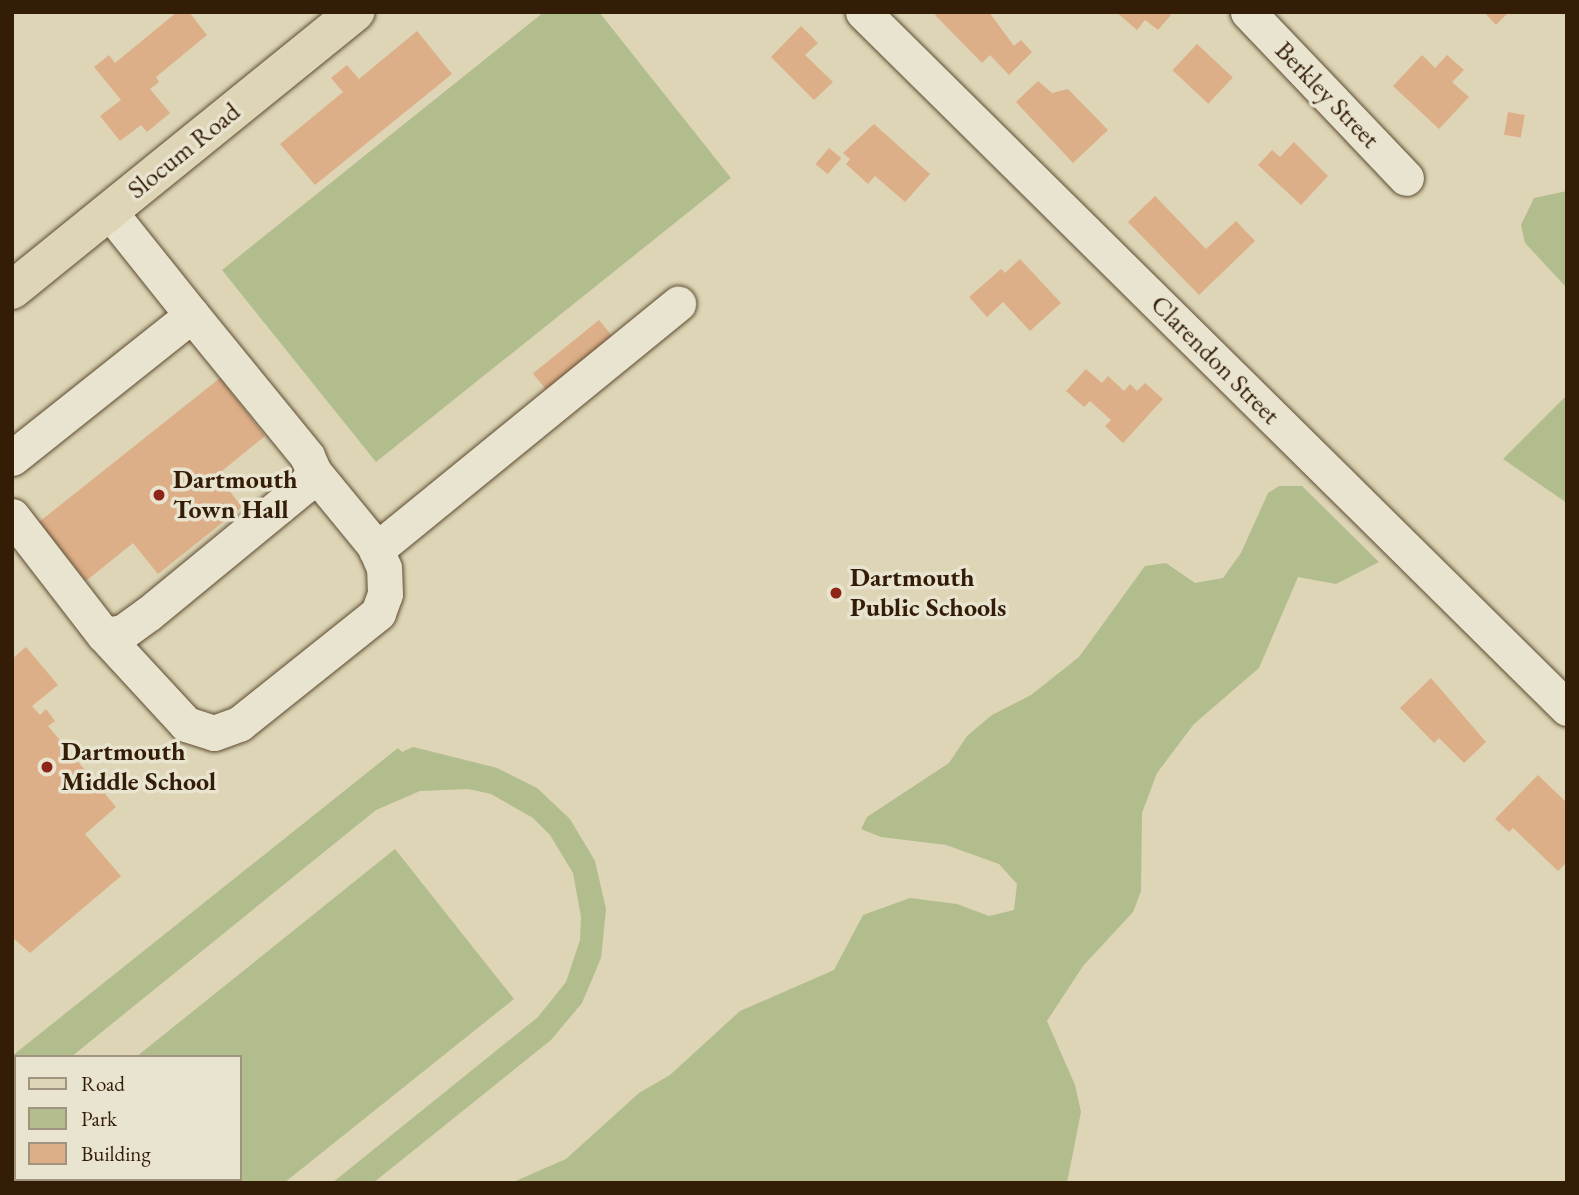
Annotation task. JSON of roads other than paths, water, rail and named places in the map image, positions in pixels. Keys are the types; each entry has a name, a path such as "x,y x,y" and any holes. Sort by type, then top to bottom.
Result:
{"main road":[{"name":"Slocum Road","path":"12,290 355,12"}],"street":[{"name":"Clarendon Street","path":"863,12 1567,708"},
{"name":"Berkley Street","path":"1248,12 1406,178"},
{"path":"12,516 103,635 186,724 214,733 239,724 378,613 385,594 384,568 376,550 314,472 307,456 109,211"},
{"path":"376,550 678,304"},
{"path":"12,458 192,315"},
{"path":"103,635 123,632 152,611 304,486 314,472"}],"place":[{"name":"Dartmouth Town Hall","path":"159,495"},
{"name":"Dartmouth Public Schools","path":"836,593"},
{"name":"Dartmouth Middle School","path":"47,767"}]}
